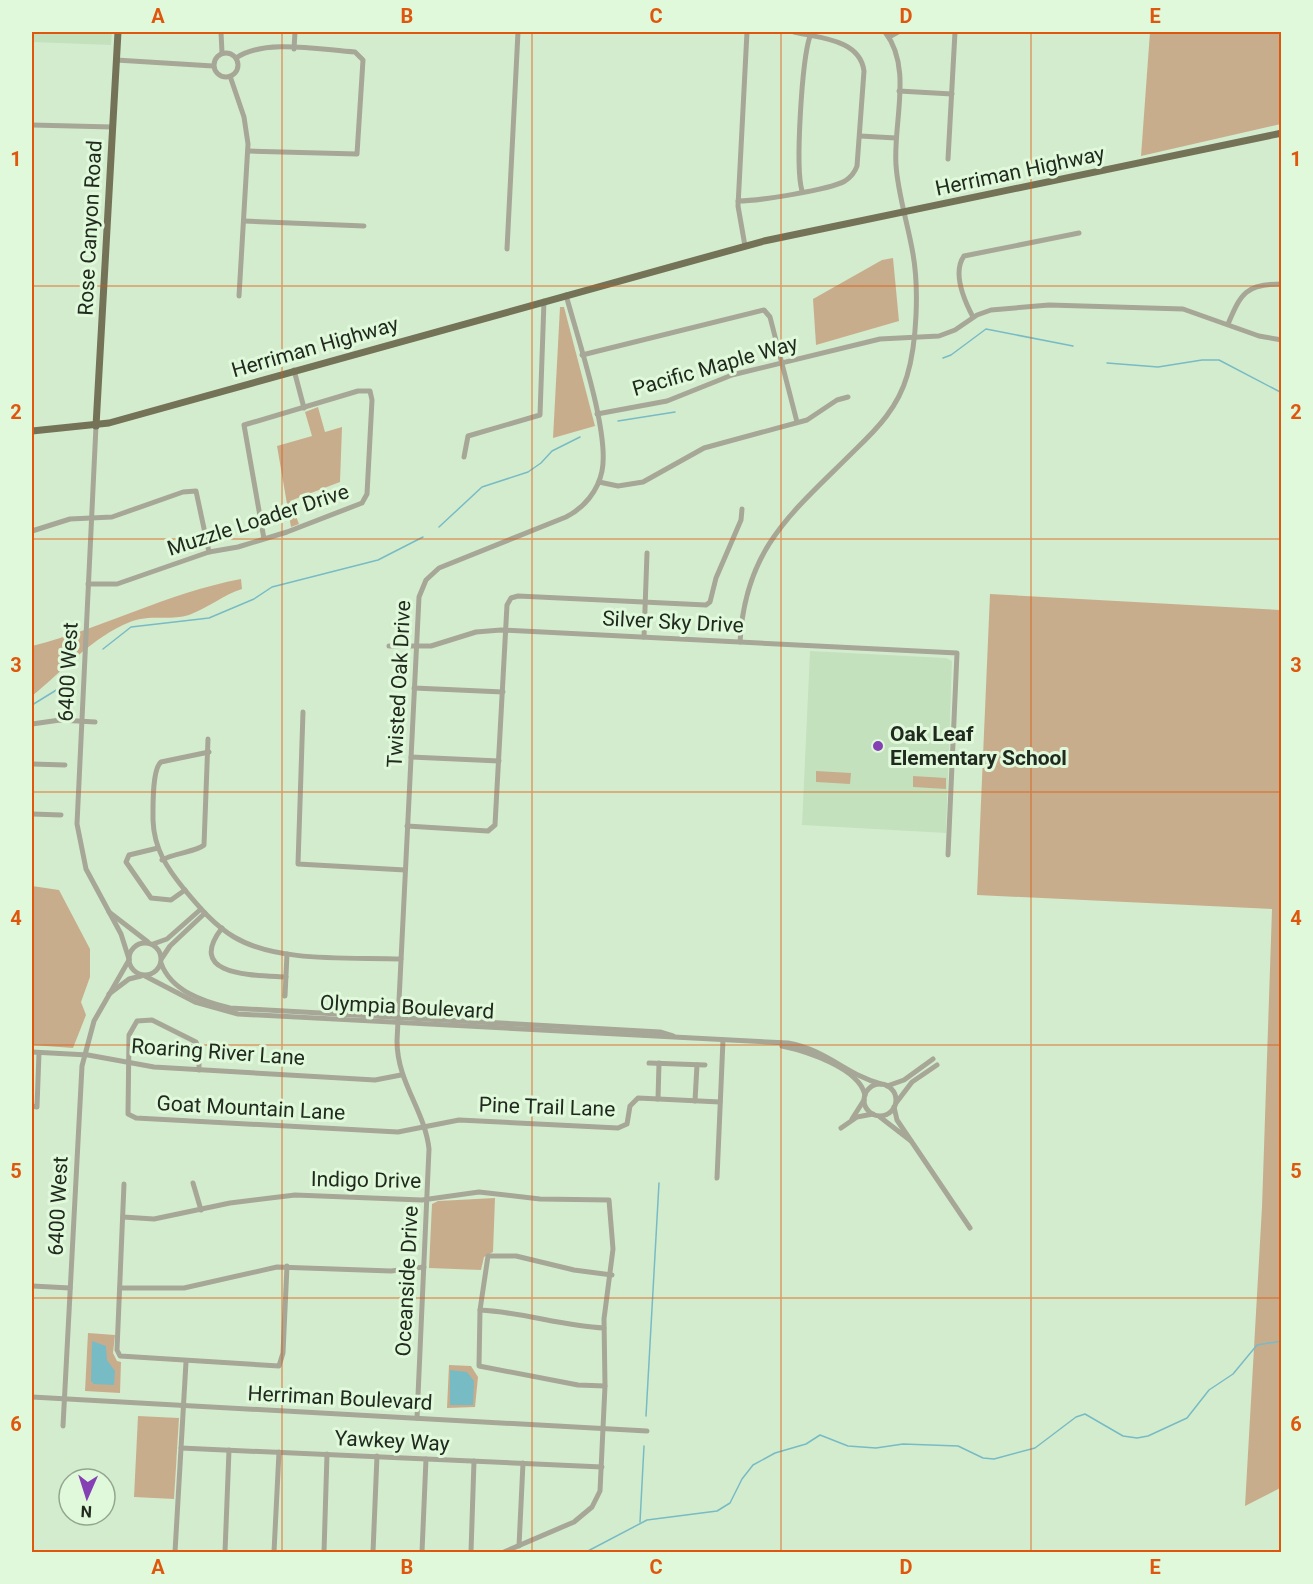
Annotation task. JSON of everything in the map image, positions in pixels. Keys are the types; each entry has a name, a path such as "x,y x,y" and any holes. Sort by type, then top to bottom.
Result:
{"main road":[{"name":"Rose Canyon Road","path":"96,426 118,32"},
{"name":"Herriman Highway","path":"32,430 96,426 764,241 1281,133"}],"street":[{"path":"221,32 222,53"},
{"path":"294,48 295,32"},
{"path":"507,249 518,32"},
{"path":"745,246 738,220 738,201 747,32"},
{"path":"738,201 760,200 838,184 850,177 859,162 864,71 860,59 848,46 794,32"},
{"path":"740,642 747,590 763,552 784,521 888,415 907,376 913,336 915,275 897,172 899,62 887,34 898,32"},
{"path":"948,159 955,32"},
{"path":"802,191 799,170 806,55 810,36"},
{"path":"222,53 236,58 260,48 294,48 355,52 361,56 363,73 357,154 248,151"},
{"path":"213,66 216,58 222,53"},
{"path":"213,66 220,76 230,76 237,68 236,58"},
{"path":"116,60 213,66"},
{"path":"230,76 245,124 248,151 239,296"},
{"path":"899,91 952,94"},
{"path":"32,124 112,127"},
{"path":"860,136 896,138"},
{"path":"244,221 364,226"},
{"path":"973,317 960,287 961,263 964,256 1078,233"},
{"path":"1228,324 1237,302 1248,289 1261,284 1281,284"},
{"name":"Twisted Oak Drive","path":"398,1008 420,592 434,571 444,565 571,514 586,502 599,482 604,454 597,414 566,295"},
{"path":"464,457 468,436 540,415 544,302"},
{"name":"Pacific Maple Way","path":"597,414 667,401 732,375 880,339 943,335 973,317 991,310 1049,305 1183,309 1281,340"},
{"path":"582,355 759,310 766,311 770,317 797,422"},
{"path":"264,539 244,425 304,408 294,370"},
{"name":"Muzzle Loader Drive","path":"88,584 117,584 209,552 264,539 365,500 372,400 370,391 358,391 304,408"},
{"path":"599,482 618,486 638,484 713,444 812,418 837,400 848,397"},
{"name":"6400 West","path":"63,1426 83,1055 94,1021 129,959 123,939 89,878 79,843 77,814 96,426"},
{"path":"32,531 70,519 130,512 168,497 196,491 209,552"},
{"path":"407,826 486,831 493,829 496,824 508,602 515,596 708,604 727,548 741,520 742,509"},
{"path":"644,637 647,553"},
{"name":"Silver Sky Drive","path":"389,646 439,645 476,632 506,630 957,653 948,855"},
{"path":"414,688 503,692"},
{"path":"303,712 298,864 405,870"},
{"path":"32,724 52,720 95,722"},
{"path":"162,860 177,852 199,849 204,845 208,740"},
{"path":"209,752 161,762 156,766 153,820 162,860 203,911 222,928 251,946 287,954 401,959"},
{"path":"411,757 499,761"},
{"path":"32,764 64,765"},
{"path":"32,814 61,815"},
{"path":"158,849 129,855 126,858 151,898 171,900 185,890"},
{"path":"203,911 170,945 156,972 144,976 134,972 129,959 130,952 137,945 167,939 203,911"},
{"name":"6400 West","path":"109,912 151,944"},
{"path":"222,928 211,945 216,966 244,975 286,977"},
{"path":"151,944 159,951 161,961"},
{"path":"285,996 287,954"},
{"name":"Olympia Boulevard","path":"161,961 167,977 181,988 201,999 223,1006 398,1021"},
{"name":"6400 West","path":"109,994 129,979 144,976"},
{"name":"Olympia Boulevard","path":"144,976 195,1002 229,1013 788,1043 813,1049 884,1085"},
{"name":"Oceanside Drive","path":"398,1008 397,1056 401,1076 424,1127 429,1149 417,1418"},
{"name":"Goat Mountain Lane","path":"199,1070 199,1049 196,1042 146,1018 137,1021 130,1030 126,1110 133,1118 392,1132 424,1127"},
{"path":"717,1178 723,1040"},
{"name":"Olympia Boulevard","path":"762,1042 808,1053 830,1063 858,1081 865,1096"},
{"name":"Roaring River Lane","path":"32,1052 83,1055 129,1063 199,1070 379,1080 401,1076"},
{"path":"32,1106 37,1107 39,1053"},
{"path":"841,1128 852,1119 871,1087 904,1080 933,1059"},
{"path":"649,1063 705,1065"},
{"path":"658,1099 659,1063"},
{"path":"695,1101 697,1065"},
{"path":"852,1119 886,1114 895,1106 912,1082 937,1065"},
{"path":"884,1085 894,1094 896,1118 970,1228"},
{"path":"865,1096 866,1106 874,1114 911,1141"},
{"name":"Pine Trail Lane","path":"424,1127 459,1120 621,1128 628,1122 630,1106 634,1100 720,1102"},
{"path":"193,1183 201,1210"},
{"path":"124,1184 117,1350 120,1356 186,1362 279,1366 283,1353 287,1266"},
{"name":"Indigo Drive","path":"123,1217 154,1218 258,1198 295,1195 427,1199 479,1192 540,1199 609,1200 613,1249 612,1275"},
{"path":"504,1552 574,1522 589,1510 600,1491 605,1386 604,1328 612,1275 574,1270 516,1256 489,1256 480,1310 479,1366 578,1385 605,1386"},
{"path":"120,1288 184,1288 262,1269 287,1266 391,1271 424,1267"},
{"path":"32,1286 70,1288"},
{"path":"480,1310 514,1312 565,1324 604,1328"},
{"path":"175,1552 186,1362"},
{"name":"Herriman Boulevard","path":"32,1397 647,1431"},
{"name":"Yawkey Way","path":"181,1448 602,1467"},
{"path":"225,1552 229,1450"},
{"path":"274,1552 279,1452"},
{"path":"324,1552 327,1454"},
{"path":"373,1552 376,1456"},
{"path":"422,1552 426,1459"},
{"path":"471,1552 474,1461"},
{"path":"519,1546 523,1463"}],"shaded area":[{"path":"32,32 112,32 111,45 32,42"},
{"path":"1150,32 1281,32 1281,124 1141,156"},
{"path":"893,258 899,321 816,345 813,299 882,260"},
{"path":"560,307 564,307 595,426 553,438"},
{"path":"318,407 325,432 342,427 340,482 290,501 299,524 291,527 277,446 312,436 305,412"},
{"path":"241,579 242,589 189,615 137,620 116,628 90,645 32,696 32,646 59,639 187,593"},
{"path":"990,594 1281,610 1282,1487 1245,1506 1262,1207 1272,909 977,895"},
{"name":"Oak Leaf Elementary School","path":"810,651 946,658 952,661 946,833 802,825"},
{"path":"816,771 851,773 850,784 816,782"},
{"path":"913,776 946,778 946,789 913,787"},
{"path":"32,886 59,890 90,949 90,977 81,1002 86,1015 73,1048 32,1045"},
{"path":"495,1198 493,1252 484,1257 481,1270 429,1268 432,1204 438,1201"},
{"path":"88,1333 115,1335 113,1353 117,1361 121,1362 120,1393 85,1391"},
{"path":"449,1365 471,1366 478,1377 475,1407 447,1408"},
{"path":"138,1416 179,1418 174,1499 134,1497"}],"water":[{"path":"92,1341 106,1346 107,1360 115,1371 114,1385 94,1384 91,1381"},
{"path":"450,1370 467,1372 474,1381 473,1405 450,1405"}],"waterway":[{"path":"943,358 951,355 986,329 1073,346"},
{"path":"1107,363 1158,367 1202,360 1219,360 1282,393"},
{"path":"618,421 675,412"},
{"path":"439,527 482,487 528,472 552,451 580,437"},
{"path":"103,649 131,627 209,618 254,599 272,587 378,560 423,537"},
{"path":"32,705 58,689 69,678"},
{"path":"646,1416 659,1183"},
{"path":"586,1552 647,1520 717,1511 730,1503 742,1479 753,1465 775,1453 806,1444 820,1435 848,1446 876,1448 903,1444 958,1446 983,1458 994,1459 1035,1448 1076,1417 1085,1414 1123,1436 1137,1438 1148,1436 1187,1418 1209,1390 1233,1374 1257,1345 1282,1341"},
{"path":"640,1522 644,1446"}],"place":[{"name":"Oak Leaf Elementary School","path":"878,746"}]}
